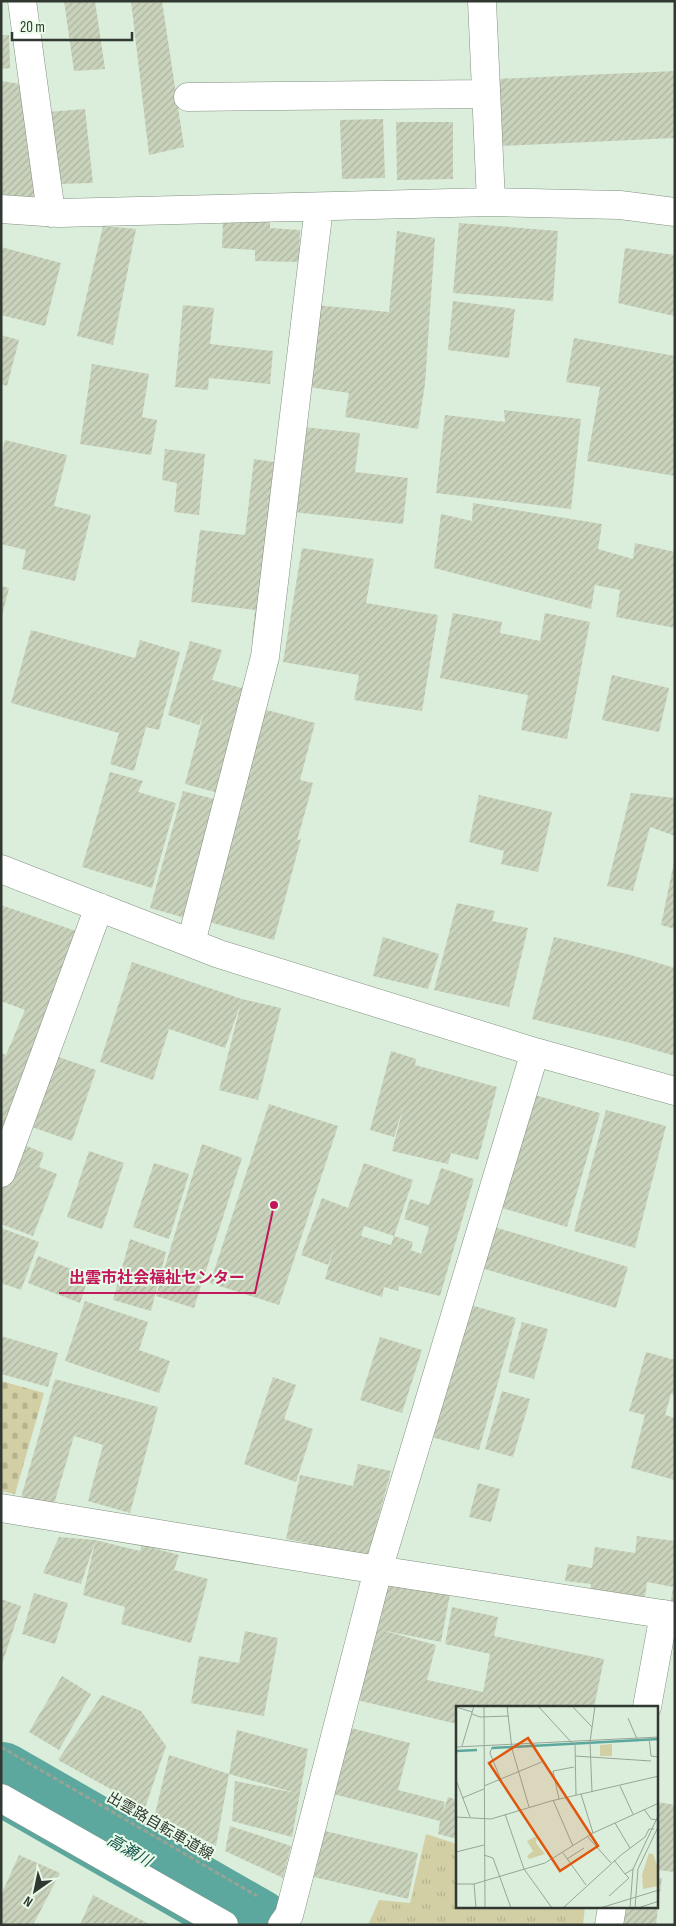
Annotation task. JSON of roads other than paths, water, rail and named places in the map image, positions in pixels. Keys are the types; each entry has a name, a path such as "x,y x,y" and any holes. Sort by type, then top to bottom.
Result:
{"street":[{"path":"22,1 51,213"},
{"path":"482,1 491,202"},
{"path":"188,97 486,94"},
{"path":"1,209 51,213 491,202 620,205 675,212"},
{"path":"191,943 265,657 319,207"},
{"path":"1,869 219,954 535,1052 675,1091"},
{"path":"1,1173 99,907"},
{"path":"286,1920 378,1570 535,1052"},
{"path":"1,1508 378,1570 669,1615 647,1706"},
{"path":"1,1798 224,1925"},
{"path":"609,1925 612,1908"}],"waterway":[{"name":"高瀬川","path":"1,1778 257,1925"}],"place":[{"name":"出雲市社会福祉センター","path":"274,1205"}]}
